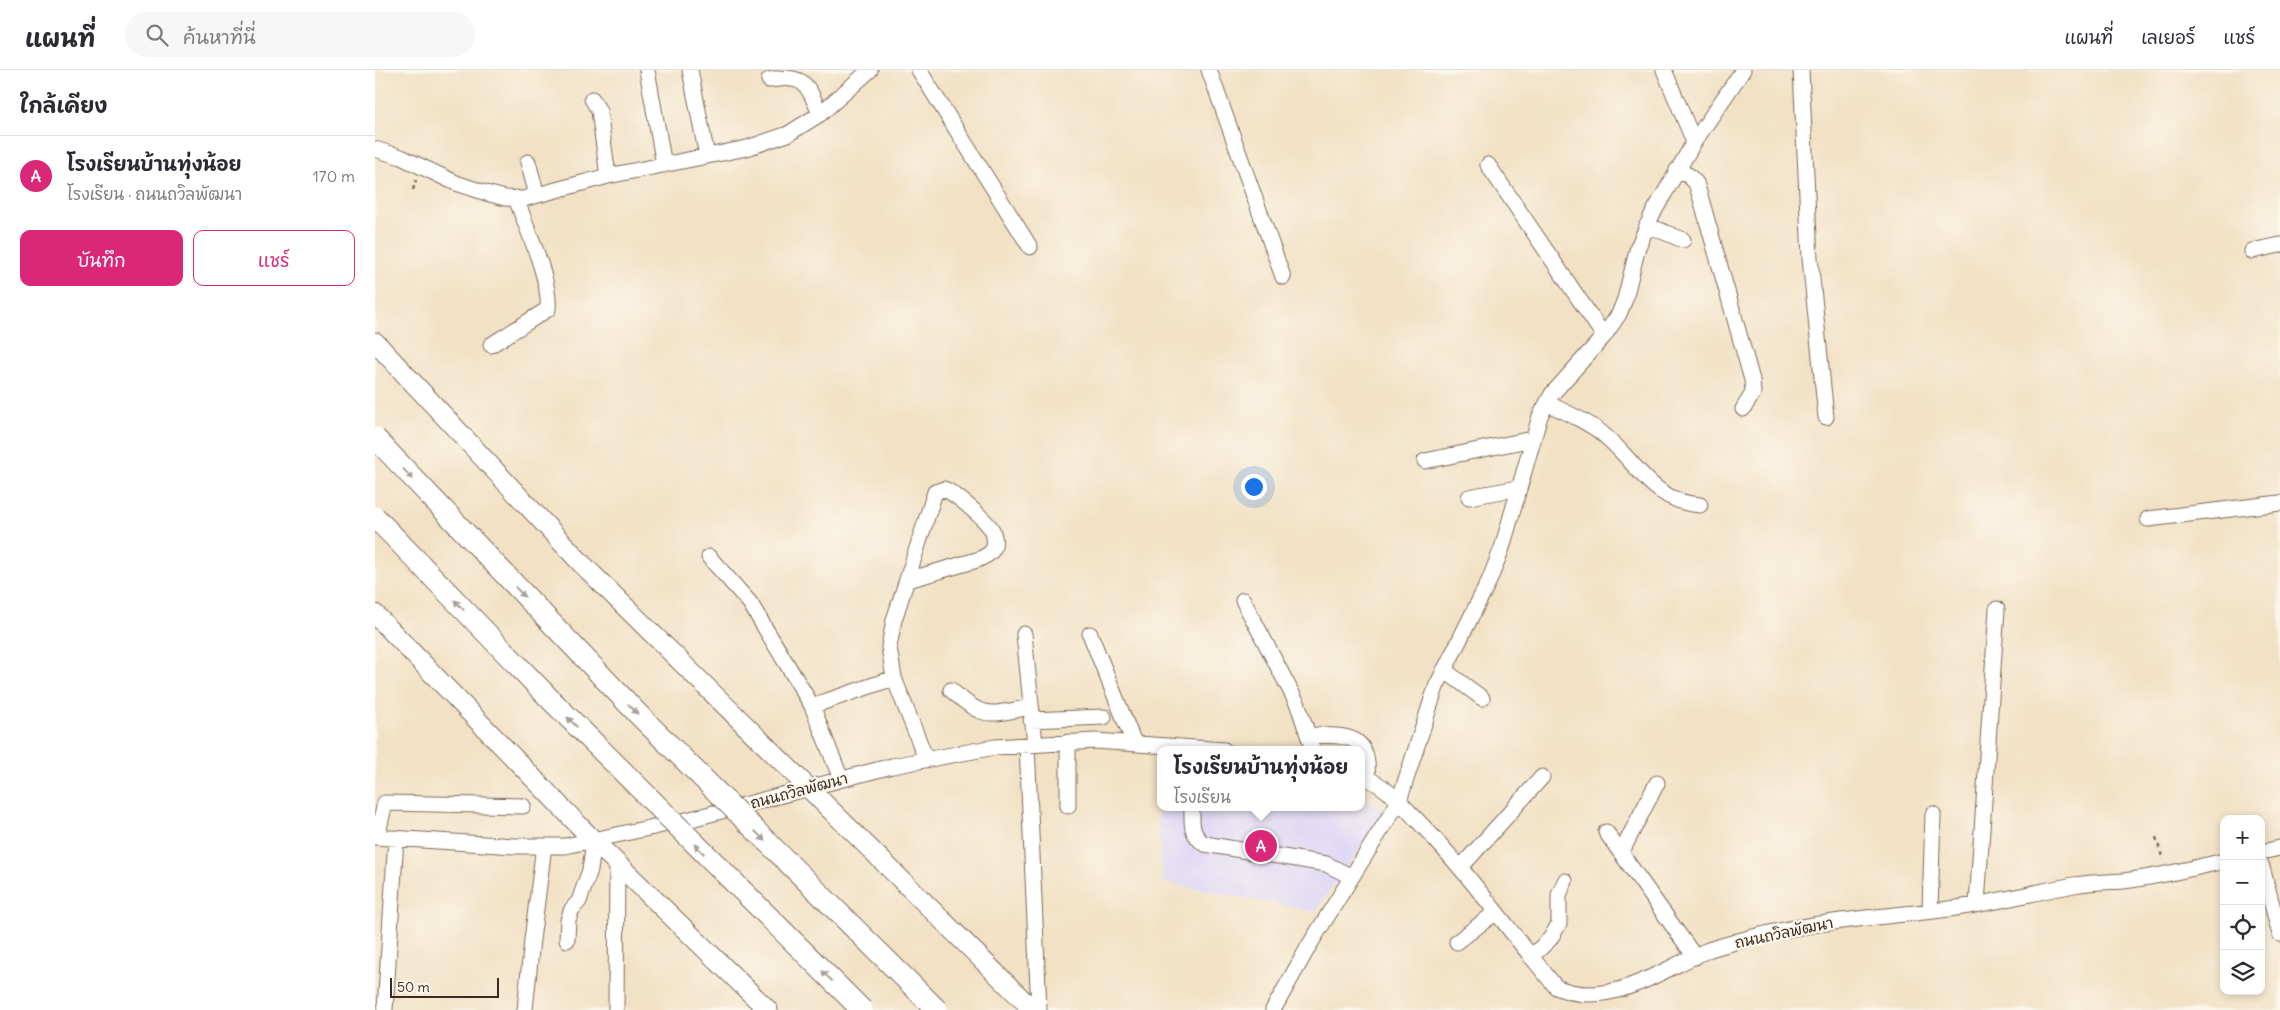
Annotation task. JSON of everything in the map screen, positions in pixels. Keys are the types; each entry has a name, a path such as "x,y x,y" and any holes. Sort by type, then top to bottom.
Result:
{"highway":[{"path":"375,438 638,714 937,1010"},
{"path":"375,517 547,696 862,1010"}],"main road":[{"path":"375,342 582,564 1033,1010"},
{"path":"375,614 595,840 768,1010"}],"street":[{"path":"647,70 664,165"},
{"path":"690,70 707,156"},
{"path":"919,70 1030,247"},
{"path":"1209,70 1283,277"},
{"path":"1664,70 1694,142"},
{"path":"1273,1010 1310,944 1399,801 1444,670 1489,581 1502,548 1540,416 1564,380 1604,336 1619,314 1625,299 1638,247 1647,225 1694,142 1743,70"},
{"path":"1801,70 1810,258 1826,416"},
{"path":"375,149 401,157 471,188 505,198 537,195 608,176 747,148 788,134 821,114 867,71"},
{"path":"769,80 788,77 804,83 813,96 821,114"},
{"path":"592,98 599,112 608,176"},
{"path":"528,162 537,195"},
{"path":"1488,165 1604,336"},
{"path":"1677,170 1692,179 1701,198 1747,362 1753,394 1743,409"},
{"path":"491,345 548,309 549,300 545,280 516,198"},
{"path":"1647,225 1683,240"},
{"path":"2252,251 2280,245"},
{"path":"1547,403 1604,435 1651,484 1675,501 1700,505"},
{"path":"1425,461 1532,439"},
{"path":"1469,497 1518,488"},
{"path":"908,580 977,560 987,555 993,549 995,542 992,530 954,492 944,489 935,492 895,620 889,647 895,678 926,759"},
{"path":"2148,519 2280,503"},
{"path":"709,557 750,603 812,706 841,780"},
{"path":"1243,600 1298,705 1312,746"},
{"path":"1977,904 1997,609"},
{"path":"1024,634 1031,713 1039,1010"},
{"path":"1090,634 1134,744"},
{"path":"1444,670 1482,698"},
{"path":"812,706 895,678"},
{"path":"951,690 971,707 983,713 1031,713 1104,717"},
{"path":"1309,735 1345,736 1356,741 1360,746"},
{"name":"ถนนถวิลพัฒนา","path":"376,837 565,846 691,820 926,759 995,747 1095,741 1164,746"},
{"path":"1068,742 1068,806"},
{"path":"1365,752 1369,764 1365,774"},
{"path":"1461,867 1542,777"},
{"name":"ถนนถวิลพัฒนา","path":"1365,778 1399,801 1461,867 1556,987 1566,995 1610,1006 1706,951 1764,934 1828,923 1977,904 2077,884 2167,874 2220,862"},
{"path":"1621,853 1657,783"},
{"path":"376,837 380,798 523,806"},
{"path":"1192,811 1193,832 1197,840 1205,844 1326,864 1352,877"},
{"path":"1930,911 1933,814"},
{"path":"1606,832 1695,957"},
{"path":"385,1010 397,838"},
{"path":"567,940 568,920 572,910 579,902 590,870 595,840"},
{"path":"525,1010 544,846"},
{"path":"2265,851 2280,848"},
{"path":"617,862 617,1010"},
{"path":"2265,879 2280,934"},
{"path":"1531,957 1549,939 1559,924 1559,895 1565,881"},
{"path":"1457,942 1496,912"}],"path":[{"path":"2157,838 2167,874"}],"shaded area":[{"path":"1153,763 1157,763 1157,811"},
{"path":"1365,798 1387,811 1315,912 1163,882 1157,811 1365,811"}],"place":[{"name":"โรงเรียนบ้านทุ่งน้อย","path":"1261,846"}]}
